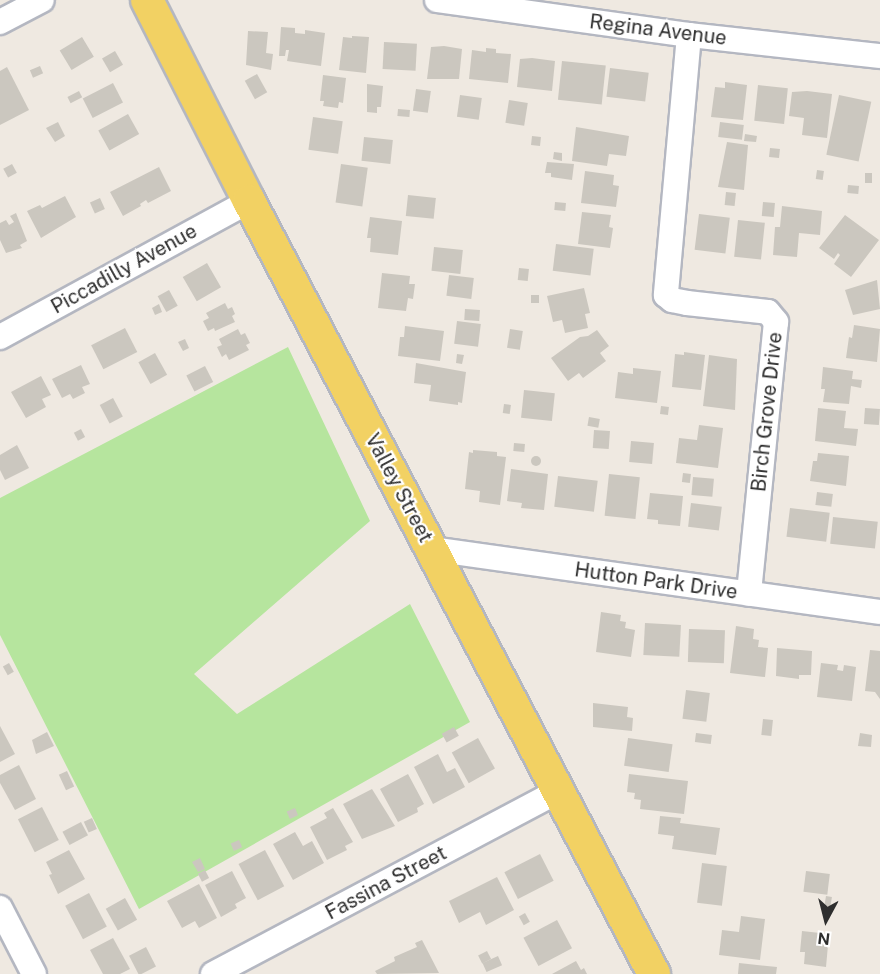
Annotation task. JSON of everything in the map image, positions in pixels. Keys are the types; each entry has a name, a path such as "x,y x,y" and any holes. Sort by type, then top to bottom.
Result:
{"main road":[{"name":"Valley Street","path":"147,0 249,201 654,974"}],"street":[{"path":"0,22 42,0"},
{"name":"Regina Avenue","path":"437,0 689,34 880,56"},
{"name":"Birch Grove Drive","path":"689,34 665,289 672,300 768,312 776,322 749,594"},
{"name":"Piccadilly Avenue","path":"0,337 249,201"},
{"name":"Hutton Park Drive","path":"432,549 880,612"},
{"name":"Fassina Street","path":"213,974 558,791"},
{"path":"0,908 34,974"}],"green space":[{"path":"288,347 370,521 194,674 237,714 410,604 470,722 139,909 0,635 0,498"}],"building":[{"path":"281,27 295,28 295,33 305,34 305,30 325,33 321,66 287,61 289,50 286,50 285,56 279,56"},
{"path":"248,31 268,32 266,53 273,54 271,70 246,65"},
{"path":"352,36 369,37 366,73 339,70 343,37 352,38"},
{"path":"82,37 94,57 72,70 60,50"},
{"path":"384,42 417,44 416,71 383,69"},
{"path":"444,46 462,49 459,79 427,79 431,47"},
{"path":"486,48 496,49 496,53 511,54 508,83 469,79 472,50 486,52"},
{"path":"115,51 123,65 110,72 102,58"},
{"path":"520,59 555,61 552,91 517,87"},
{"path":"562,61 606,66 602,104 558,100"},
{"path":"40,66 43,73 33,78 30,70"},
{"path":"7,67 29,110 0,125 0,71"},
{"path":"610,68 649,73 645,102 606,97"},
{"path":"257,74 267,92 255,99 245,81"},
{"path":"323,75 346,78 343,103 339,102 338,108 323,106 324,101 320,101"},
{"path":"725,82 747,85 743,120 711,117 715,87 725,88"},
{"path":"113,83 123,103 93,118 83,98"},
{"path":"367,84 383,86 381,107 377,107 377,113 367,112"},
{"path":"758,85 788,88 784,124 754,121"},
{"path":"416,89 431,91 428,113 413,111"},
{"path":"79,91 82,97 71,103 67,97"},
{"path":"792,92 832,94 827,138 802,135 804,118 789,116"},
{"path":"460,95 482,98 479,120 457,117"},
{"path":"839,95 871,102 859,162 826,155"},
{"path":"509,100 528,103 524,126 505,123"},
{"path":"398,109 410,110 409,117 397,116"},
{"path":"128,114 139,134 109,151 98,130"},
{"path":"313,117 343,121 338,154 308,150"},
{"path":"58,122 65,136 55,142 46,128"},
{"path":"720,122 744,125 742,140 718,137"},
{"path":"576,127 629,136 626,156 609,154 607,166 572,161"},
{"path":"745,134 757,136 756,142 744,141"},
{"path":"532,136 541,137 540,146 531,145"},
{"path":"364,137 393,140 390,164 361,161"},
{"path":"727,142 748,145 744,190 718,187"},
{"path":"770,148 780,149 779,158 769,157"},
{"path":"554,152 562,153 562,161 553,159"},
{"path":"547,162 574,164 572,180 551,177 551,173 545,173"},
{"path":"12,164 17,173 8,178 3,169"},
{"path":"341,164 368,168 362,206 336,203"},
{"path":"159,167 171,191 148,203 146,200 140,204 141,206 123,216 110,192"},
{"path":"817,170 824,171 823,180 816,179"},
{"path":"585,171 614,175 613,185 619,186 616,207 581,203"},
{"path":"865,173 872,173 872,183 865,183"},
{"path":"848,185 859,186 858,194 847,193"},
{"path":"726,192 736,193 735,206 725,205"},
{"path":"408,195 436,198 434,219 406,216"},
{"path":"65,196 76,217 41,238 27,211 40,205 42,208"},
{"path":"100,198 105,209 95,213 90,202"},
{"path":"555,202 566,203 565,211 554,210"},
{"path":"763,202 775,203 774,217 762,216"},
{"path":"782,206 822,211 820,235 799,233 797,257 773,255 775,227 780,227"},
{"path":"582,212 611,215 609,227 613,228 610,248 578,244"},
{"path":"16,213 27,241 20,245 22,248 6,253 0,240 0,223 6,220 9,225 14,222 10,216"},
{"path":"699,214 730,218 725,254 695,250"},
{"path":"845,215 879,240 851,277 834,264 840,255 838,253 834,259 819,248"},
{"path":"370,217 402,221 398,255 370,252 371,238 367,238"},
{"path":"738,220 765,223 761,260 734,257"},
{"path":"556,244 594,249 590,275 553,271"},
{"path":"434,247 463,250 460,274 431,271"},
{"path":"207,263 221,287 197,301 183,277"},
{"path":"519,268 529,269 528,281 518,280"},
{"path":"382,273 410,276 409,284 415,284 413,299 408,298 406,311 378,308"},
{"path":"449,275 474,278 471,299 446,296"},
{"path":"877,280 880,309 853,315 845,290"},
{"path":"584,288 590,313 585,314 588,328 565,333 562,320 553,322 547,296"},
{"path":"169,290 178,306 166,312 158,296"},
{"path":"531,295 539,295 539,303 531,303"},
{"path":"225,303 228,309 232,307 235,322 215,331 214,328 208,331 203,321 209,318 206,313"},
{"path":"159,304 162,312 155,315 152,308"},
{"path":"465,309 480,310 479,321 464,320"},
{"path":"457,321 481,324 478,347 454,344"},
{"path":"854,325 880,329 877,362 846,358 849,337 852,338"},
{"path":"405,326 444,331 440,361 398,356 400,337 404,337"},
{"path":"125,328 137,352 103,369 91,345"},
{"path":"238,329 241,335 245,333 250,343 246,345 249,350 229,360 226,354 222,357 217,347 222,345 219,339"},
{"path":"510,329 523,331 520,350 507,348"},
{"path":"597,330 609,346 600,353 606,361 583,378 579,373 568,381 551,358 580,337 588,336"},
{"path":"185,339 189,348 183,351 178,342"},
{"path":"684,352 705,355 701,390 672,387 675,354 684,355"},
{"path":"155,353 167,375 151,384 138,362"},
{"path":"457,354 464,355 462,364 456,363"},
{"path":"709,355 737,359 735,410 703,406"},
{"path":"416,363 466,372 462,403 458,402 458,405 429,401 431,385 414,383"},
{"path":"81,365 90,384 82,387 85,393 73,399 70,394 62,398 52,379"},
{"path":"205,366 213,382 194,392 186,376"},
{"path":"823,367 853,371 852,379 862,380 861,388 851,386 849,404 823,402 825,389 821,389"},
{"path":"633,368 661,371 657,403 615,398 618,372 633,374"},
{"path":"41,376 51,395 42,399 46,407 26,418 11,392"},
{"path":"524,390 555,393 552,421 521,418"},
{"path":"113,398 123,417 110,424 100,405"},
{"path":"504,404 511,405 510,414 503,413"},
{"path":"661,406 669,407 668,415 660,414"},
{"path":"818,408 846,411 844,428 858,429 856,446 815,441"},
{"path":"865,408 880,409 879,425 864,424"},
{"path":"589,417 600,419 598,428 587,426"},
{"path":"699,425 723,428 718,468 676,463 679,438 697,440"},
{"path":"81,429 85,437 78,441 74,433"},
{"path":"594,430 610,431 609,449 593,448"},
{"path":"631,441 654,443 652,464 629,462"},
{"path":"514,443 525,444 524,452 513,451"},
{"path":"17,445 29,468 5,480 0,470 0,455"},
{"path":"473,450 497,452 497,456 506,457 500,505 479,502 480,491 465,489 469,452 473,453"},
{"path":"818,453 849,456 846,486 810,481 813,461 817,461"},
{"path":"536,456 540,457 540,465 536,466 532,465 531,461 532,457"},
{"path":"511,469 548,474 544,510 521,508 522,503 507,501"},
{"path":"683,473 691,474 690,483 682,482"},
{"path":"609,474 640,477 635,519 605,516"},
{"path":"558,476 598,481 594,512 554,507"},
{"path":"693,477 714,479 712,497 691,495"},
{"path":"817,492 833,494 831,507 815,505"},
{"path":"650,493 683,496 680,526 658,524 658,520 647,519"},
{"path":"691,503 722,507 719,531 688,527"},
{"path":"790,508 830,513 826,542 786,537"},
{"path":"833,517 878,522 875,549 830,544"},
{"path":"601,612 621,615 620,621 626,622 625,628 635,630 631,657 596,652"},
{"path":"645,623 681,625 679,657 643,655"},
{"path":"736,626 754,629 753,639 759,640 758,647 768,648 765,677 730,673"},
{"path":"689,629 725,630 724,663 688,662"},
{"path":"777,648 812,651 811,675 799,675 799,679 776,676"},
{"path":"870,650 880,651 880,699 875,692 865,691"},
{"path":"9,663 14,672 8,675 3,666"},
{"path":"821,663 838,665 837,670 843,671 844,665 856,667 852,701 817,697"},
{"path":"686,690 710,693 706,722 682,719"},
{"path":"593,703 628,707 627,717 633,718 632,731 593,727"},
{"path":"763,719 773,720 771,736 761,735"},
{"path":"0,726 15,754 0,762"},
{"path":"454,727 459,736 447,743 442,734"},
{"path":"47,732 54,746 36,754 32,740"},
{"path":"696,733 712,735 711,744 695,742"},
{"path":"860,733 872,735 871,747 858,746"},
{"path":"478,738 495,769 469,783 452,753"},
{"path":"628,738 673,744 669,772 624,766"},
{"path":"438,754 447,772 455,768 465,787 433,804 414,767"},
{"path":"19,765 36,799 15,810 0,783 0,775"},
{"path":"67,771 74,786 66,790 59,775"},
{"path":"408,774 424,804 417,808 418,812 398,822 380,789"},
{"path":"629,774 688,781 684,814 640,809 641,800 634,799 635,793 627,792"},
{"path":"372,789 395,826 362,839 343,804"},
{"path":"42,807 59,840 35,852 18,819"},
{"path":"295,808 298,815 290,819 287,812"},
{"path":"333,808 353,842 345,846 347,850 327,860 310,827 327,818 324,813"},
{"path":"660,816 681,818 680,823 720,828 716,855 672,849 674,836 658,834"},
{"path":"92,818 97,829 89,833 84,822"},
{"path":"81,822 88,835 70,845 62,832"},
{"path":"295,832 303,846 312,841 324,863 293,880 273,844"},
{"path":"239,840 242,847 234,851 231,844"},
{"path":"69,850 85,879 58,894 46,862"},
{"path":"265,850 284,886 258,900 239,864"},
{"path":"540,854 554,881 518,899 504,872"},
{"path":"200,858 205,869 198,872 192,862"},
{"path":"702,863 727,866 722,906 697,903"},
{"path":"205,870 209,878 202,882 198,874"},
{"path":"232,871 246,898 235,904 237,908 221,917 205,885"},
{"path":"806,871 830,874 827,895 803,892"},
{"path":"497,877 514,910 486,925 480,912 459,923 449,901"},
{"path":"199,884 217,918 199,928 195,921 182,928 167,901"},
{"path":"89,893 107,927 83,939 65,906"},
{"path":"826,896 832,897 830,907 824,906"},
{"path":"125,898 137,920 118,931 106,909"},
{"path":"525,913 530,922 524,925 519,916"},
{"path":"741,916 765,919 760,960 719,955 722,930 739,932"},
{"path":"557,920 572,948 538,966 523,938"},
{"path":"802,931 829,934 826,967 804,964 805,952 800,952"},
{"path":"113,938 130,969 120,974 103,974 90,950"},
{"path":"422,940 439,973 377,974 375,971 395,961 394,957 417,947 415,943"},
{"path":"146,947 156,967 138,974 129,956"},
{"path":"487,951 491,959 482,964 478,956"},
{"path":"498,956 502,965 487,972 482,963"},
{"path":"576,961 581,970 584,968 587,974 552,974"},
{"path":"739,963 777,967 776,974 738,974"}]}
